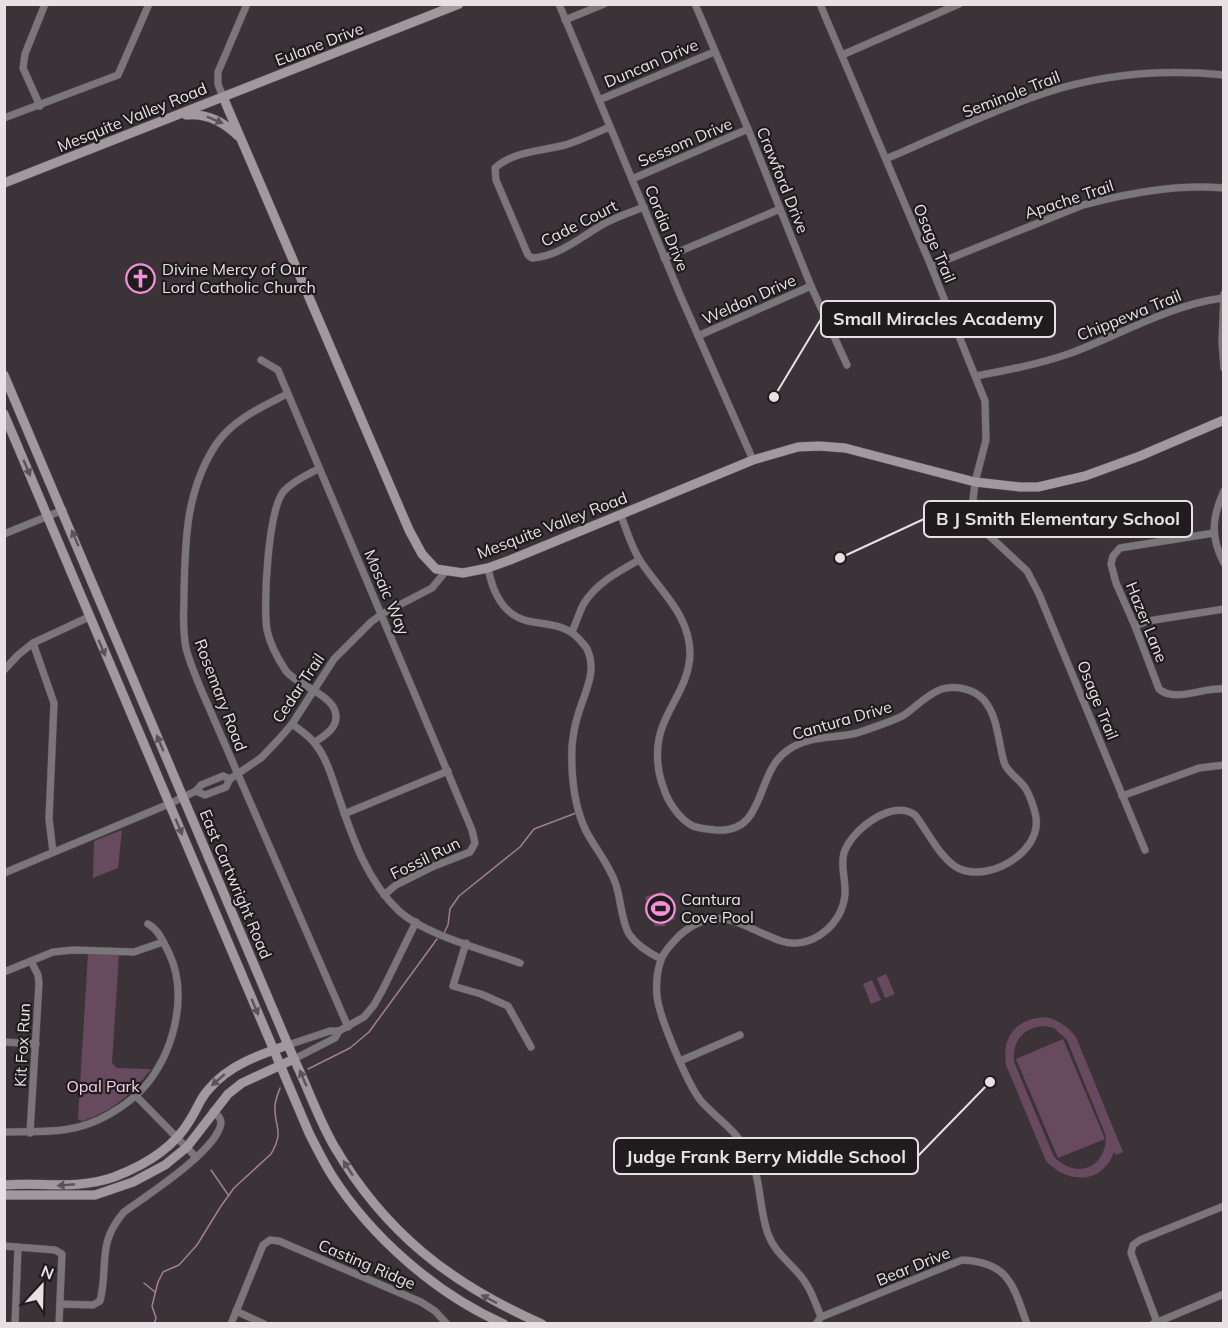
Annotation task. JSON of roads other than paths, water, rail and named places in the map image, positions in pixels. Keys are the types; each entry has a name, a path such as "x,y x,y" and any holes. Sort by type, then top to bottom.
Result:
{"street":[{"path":"40,106 23,68 25,54 45,4"},
{"path":"4,118 118,75 149,4"},
{"path":"223,97 218,84 218,72 247,4"},
{"name":"Eulane Drive","path":"223,97 459,4"},
{"name":"Cordia Drive","path":"559,4 664,258 753,460"},
{"path":"565,20 604,4"},
{"name":"Crawford Drive","path":"695,4 811,286 847,365"},
{"name":"Osage Trail","path":"820,4 931,266 985,401 987,426 973,500 981,528 1027,571 1039,594 1145,850"},
{"path":"842,54 959,4"},
{"name":"Duncan Drive","path":"599,100 714,52"},
{"name":"Seminole Trail","path":"886,159 1004,108 1070,86 1100,79 1153,73 1224,75"},
{"name":"Mesquite Valley Road","path":"4,183 223,97 409,530 428,562 436,569 446,572 464,573 488,568 621,516 753,460 798,447 845,448 975,482 1038,487 1067,481 1140,456 1224,420"},
{"path":"177,116 194,114 215,119 232,130 244,143"},
{"name":"Cade Court","path":"610,127 571,143 533,150 507,160 495,168 495,180 528,255 532,258 543,257 572,244 603,224 644,207"},
{"name":"Sessom Drive","path":"632,179 748,129"},
{"name":"Apache Trail","path":"931,266 1083,205 1162,189 1224,188"},
{"path":"664,258 780,208"},
{"name":"Weldon Drive","path":"698,336 811,286"},
{"path":"1223,296 1224,368"},
{"name":"Chippewa Trail","path":"976,376 1052,359 1158,316 1223,296"},
{"name":"Mosaic Way","path":"261,360 278,370 318,469 448,771 475,843"},
{"name":"East Cartwright Road","path":"4,375 323,1126 378,1210 413,1245 443,1270 474,1290 542,1323"},
{"name":"Rosemary Road","path":"287,394 250,413 232,426 217,442 198,477 185,538 182,627 186,650 348,1027"},
{"name":"East Cartwright Road","path":"4,414 309,1133 332,1175 361,1213 397,1252 437,1286 485,1315 504,1323"},
{"path":"315,742 331,731 336,714 334,707 288,673 274,651 267,630 267,584 272,521 277,502 284,491 297,480 318,469"},
{"path":"1224,491 1216,508 1214,533 1216,549 1224,563"},
{"path":"4,534 63,510"},
{"name":"Cantura Drive","path":"621,516 639,560 675,605 689,641 689,665 686,680 663,725 657,756 659,777 670,803 692,825 721,831 734,829 746,822 754,812 771,768 778,758 799,743 818,738 855,734 902,716 942,689 958,687 972,691 981,697 992,711 1004,766 1026,789 1036,816 1036,831 1030,845 1020,854 991,870 972,872 950,864 909,810 881,816 859,830 850,840 842,861 844,900 835,922 818,936 795,943 782,941 745,924 713,920 700,922 687,930 675,940 661,959"},
{"name":"Hazer Lane","path":"1214,533 1120,548 1113,556 1111,564 1116,583 1159,689 1165,694 1174,695 1216,688 1224,689"},
{"path":"572,632 584,604 593,592 613,575 639,560"},
{"path":"488,568 492,588 508,612 531,622 557,625 572,632 587,648 591,662 591,681 577,716 572,744 575,795 585,830 613,876 620,894 629,934 646,951 661,959 657,998 680,1061 700,1099 738,1138 747,1151 759,1180 763,1217 768,1234 782,1257 806,1283 818,1320"},
{"name":"Cedar Trail","path":"4,873 196,791 205,795 226,787 230,779 261,758 292,724 334,659 382,614 432,588 446,572"},
{"path":"1135,626 1148,621 1224,609"},
{"path":"4,670 18,654 33,643 89,617"},
{"path":"33,643 54,703 50,819 53,852"},
{"path":"292,724 315,742 325,757 344,814 377,888 400,912 434,932 520,963"},
{"path":"1122,796 1199,768 1224,765"},
{"path":"344,814 448,771"},
{"name":"Fossil Run","path":"384,895 396,885 432,867 470,852 475,843"},
{"path":"4,1185 62,1186 94,1182 113,1177 153,1158 177,1137 190,1121 209,1088 234,1066 288,1045 339,1031 364,1017 374,1005 416,922"},
{"path":"4,1132 60,1132 106,1117 136,1096 158,1068 168,1048 176,1015 177,985 175,969 163,942 157,930 148,924"},
{"path":"4,972 53,952 134,952 163,942"},
{"path":"466,943 453,986 481,994 508,1006 531,1047"},
{"name":"Kit Fox Run","path":"30,1132 39,983 31,961"},
{"path":"4,1195 95,1195 133,1182 165,1165 187,1147 213,1111 228,1094 242,1083 334,1038 339,1031"},
{"path":"680,1061 740,1035"},
{"path":"4,1042 36,1044"},
{"path":"136,1096 196,1156"},
{"path":"60,1304 93,1305 99,1303 104,1254 116,1221 124,1212 187,1166 213,1139 220,1118 213,1111"},
{"path":"1224,1206 1140,1240 1133,1245 1131,1253 1155,1322 1224,1294"},
{"name":"Casting Ridge","path":"236,1311 263,1245 270,1240 279,1241 421,1302 447,1323"},
{"path":"4,1246 60,1252 63,1257 59,1323"},
{"path":"15,1323 18,1247"},
{"name":"Bear Drive","path":"818,1320 962,1260 981,1261 1002,1272 1014,1287 1027,1323"},
{"path":"231,1323 236,1311 264,1323"}],"waterway":[{"path":"444,933 448,925 450,909 459,896 520,847 534,829 576,813"},
{"path":"308,1069 350,1048 369,1032 437,939"},
{"path":"154,1324 156,1318 152,1306 163,1272 179,1265 197,1245 234,1188 271,1154 278,1134 275,1107 280,1088"},
{"path":"211,1170 229,1196"},
{"path":"144,1283 155,1292"}],"place":[{"name":"Divine Mercy of Our Lord Catholic Church","path":"141,278"},
{"name":"Small Miracles Academy","path":"774,397"},
{"name":"B J Smith Elementary School","path":"840,558"},
{"name":"Cantura Cove Pool","path":"660,908"},
{"name":"Judge Frank Berry Middle School","path":"990,1082"}],"park label":[{"name":"Opal Park","path":"103,1086"}]}
